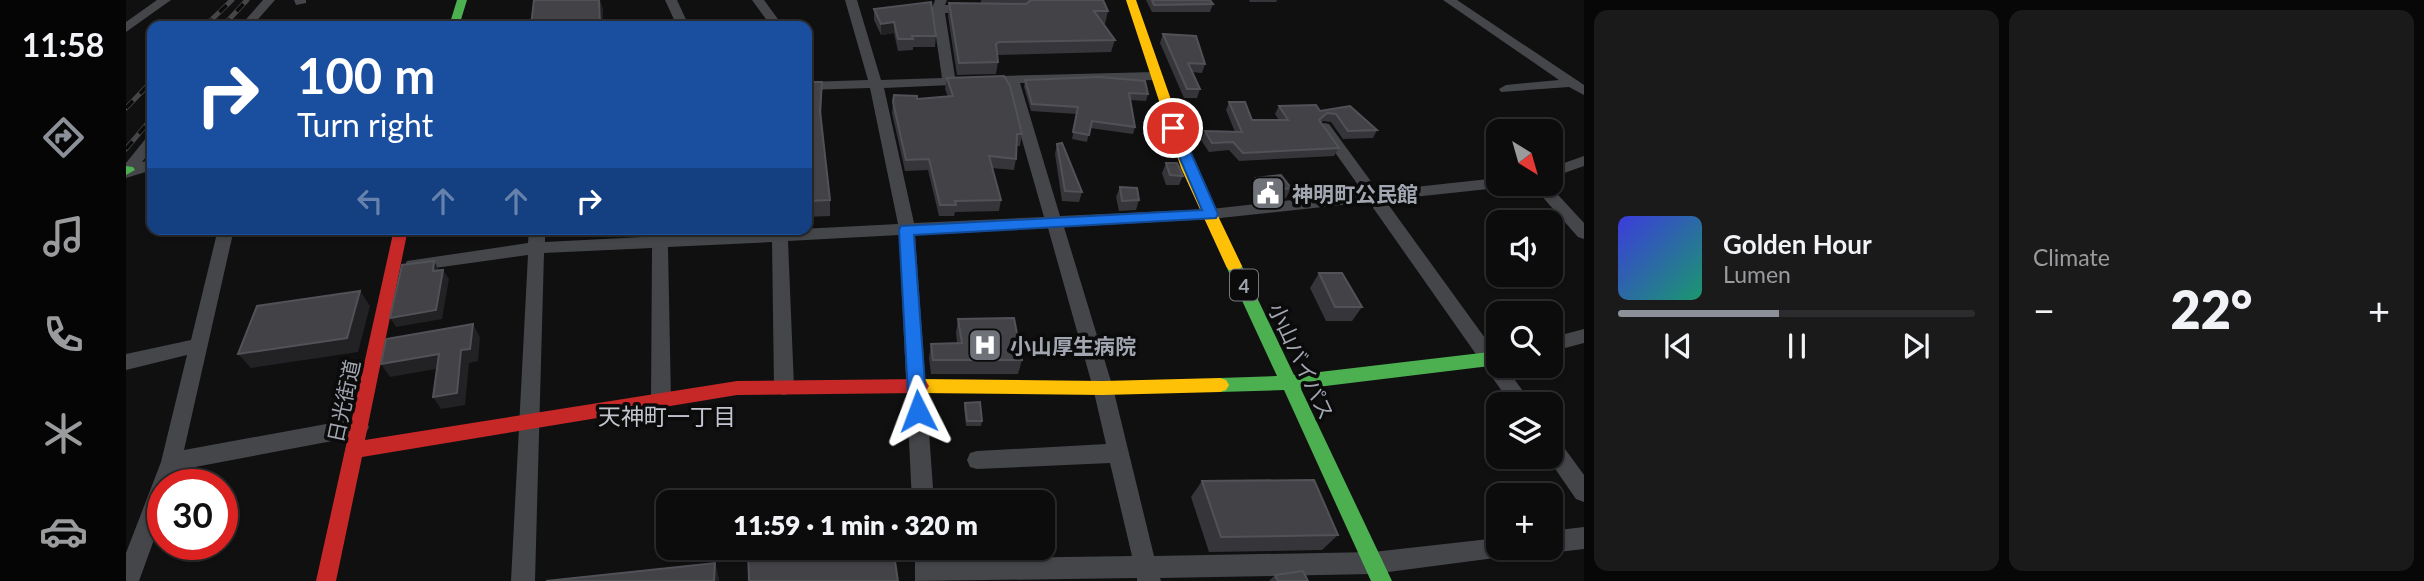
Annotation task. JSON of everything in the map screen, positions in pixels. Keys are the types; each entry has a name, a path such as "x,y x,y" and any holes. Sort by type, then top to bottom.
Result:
{"main road":[{"path":"456,21 463,0"},
{"name":"小山バイパス","path":"1131,0 1178,142 1377,572"},
{"name":"日光街道","path":"326,581 400,235"},
{"path":"354,450 737,388 1103,387 1289,383 1486,360"}],"street":[{"path":"126,28 165,0"},
{"path":"250,21 268,0"},
{"path":"671,0 681,21"},
{"path":"758,0 771,21"},
{"path":"851,0 876,84 906,230 922,490"},
{"path":"1449,0 1577,82 1584,91"},
{"path":"949,81 939,4 988,9"},
{"path":"812,86 1155,76"},
{"path":"1012,80 1103,387 1147,574"},
{"path":"1506,89 1577,82"},
{"path":"1324,127 1486,348"},
{"path":"127,173 147,147"},
{"path":"1563,168 1584,161"},
{"path":"127,173 147,167"},
{"path":"812,234 1211,214 1486,184"},
{"path":"1550,196 1584,233"},
{"path":"169,469 225,235"},
{"path":"392,268 536,238 660,242 801,235"},
{"path":"780,236 784,387"},
{"path":"523,581 536,238"},
{"path":"660,242 661,401"},
{"path":"1563,342 1584,336"},
{"path":"126,362 199,345"},
{"path":"172,462 359,428"},
{"path":"977,460 1118,453"},
{"path":"1563,462 1584,492"},
{"path":"127,581 147,528"},
{"path":"1563,540 1584,538"},
{"path":"927,567 1147,574 1377,572 1486,551"}],"building":[{"path":"534,0 599,0 600,21 532,21"},
{"path":"1031,0 1103,0 1108,11 1094,11 1115,40 999,42 996,44 998,62 959,63 949,3 1026,4"},
{"path":"1152,0 1210,0 1213,4 1154,5"},
{"path":"931,2 936,36 912,36 913,39 898,39 894,22 881,24 874,9"},
{"path":"1163,34 1196,36 1205,64 1188,63 1200,89 1187,89"},
{"path":"1004,76 1010,86 1022,134 1017,134 1016,159 989,156 1001,200 955,201 956,205 940,205 929,159 906,160 893,102 894,95 917,96 917,99 953,96 947,78"},
{"path":"1100,77 1145,81 1148,94 1129,93 1135,127 1092,121 1089,135 1073,132 1078,107 1032,104 1025,80"},
{"path":"812,82 822,82 820,111 830,200 812,201"},
{"path":"1229,102 1245,102 1252,120 1288,120 1279,106 1316,105 1320,111 1350,106 1377,130 1348,131 1336,114 1327,113 1319,120 1339,148 1243,153 1233,142 1212,143 1205,131 1242,132"},
{"path":"1062,143 1082,192 1065,191 1057,144"},
{"path":"1166,163 1177,163 1183,176 1170,175"},
{"path":"1281,175 1291,188 1265,191 1256,178"},
{"path":"1120,187 1137,188 1139,200 1122,201"},
{"path":"434,261 433,271 443,270 436,310 390,318 402,265"},
{"path":"1319,273 1342,273 1362,307 1335,307"},
{"path":"360,291 347,338 238,354 257,306"},
{"path":"1014,318 1022,360 933,360 931,344 962,343 958,319"},
{"path":"473,324 470,349 461,350 457,393 433,397 439,354 381,364 386,339"},
{"path":"980,402 982,421 967,421 965,403"},
{"path":"1314,480 1338,535 1221,537 1202,481"},
{"path":"748,560 895,560 898,581 749,581"},
{"path":"715,563 714,581 546,581"},
{"path":"1303,571 1308,581 1278,581 1275,575"}],"railway":[{"path":"210,21 232,0"},
{"path":"228,21 247,0"},
{"path":"126,108 147,86"},
{"path":"126,149 147,124"}],"traffic: fast":[{"path":"456,21 462,0"},
{"path":"1234,266 1382,581"},
{"path":"1220,385 1289,383 1486,359"}],"traffic: slow":[{"path":"1131,0 1188,168 1234,266"},
{"path":"920,386 1103,388 1220,385"}],"traffic: jam":[{"path":"326,581 400,235"},
{"path":"354,450 737,388 920,386"}],"place":[{"name":"神明町公民館","path":"1268,193"},
{"name":"小山厚生病院","path":"985,345"}],"district":[{"name":"天神町一丁目","path":"667,416"}],"route":[{"path":"918,411 906,230 1211,214 1188,168 1173,128"}]}
